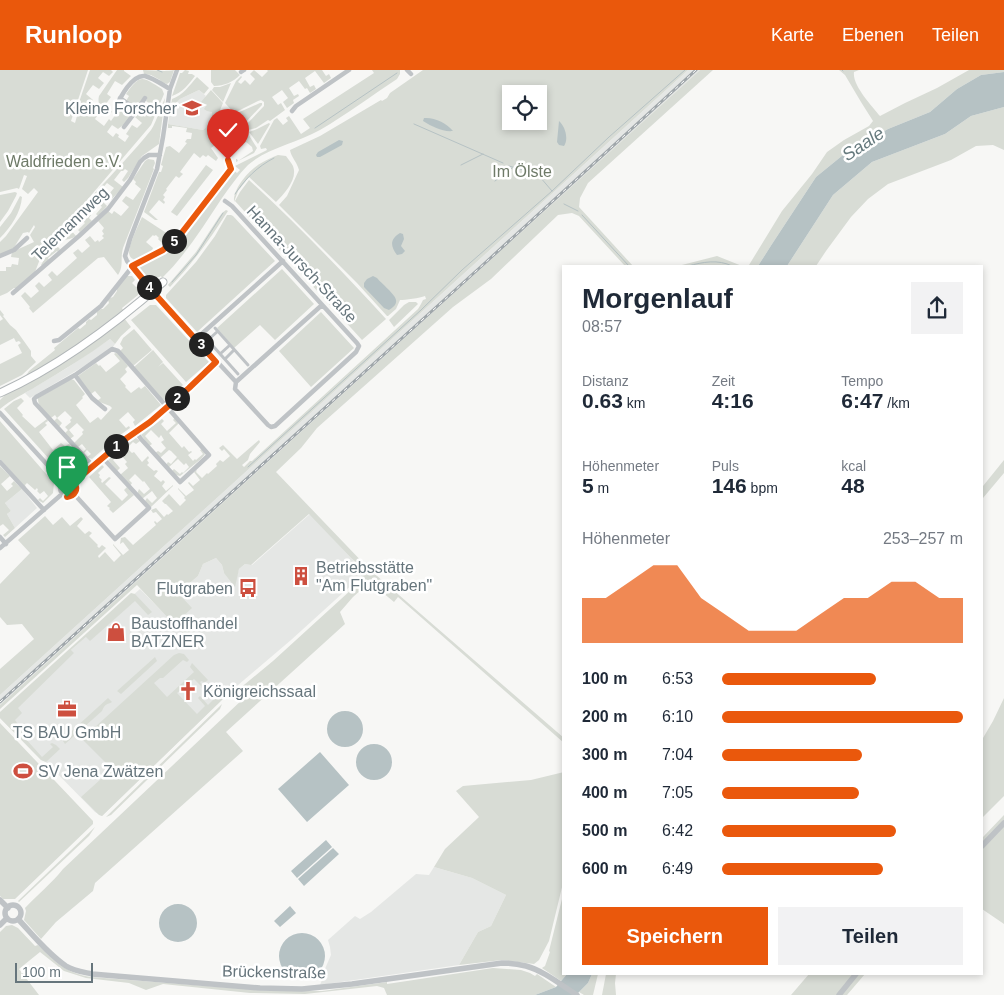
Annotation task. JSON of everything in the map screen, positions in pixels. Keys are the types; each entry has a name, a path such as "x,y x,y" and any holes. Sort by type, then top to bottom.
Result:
{"main road":[{"path":"0,393 53,365 111,325 163,282"}],"street":[{"path":"177,70 170,90 160,155 154,176 126,249 125,256 127,261 152,291 236,382 322,305"},
{"path":"292,111 296,106 349,70"},
{"path":"116,107 120,98 134,79 139,76 146,76 170,90"},
{"path":"120,98 137,110"},
{"path":"124,127 145,98"},
{"name":"Telemannweg","path":"13,293 62,252 108,209 144,158 149,155 160,155"},
{"path":"54,341 59,340 101,306 132,266 163,250 180,235 231,169 228,160"},
{"name":"Hanna-Jursch-Straße","path":"225,201 232,206 283,261 358,346 356,352 350,358 275,426 271,427 268,425 235,389 236,382"},
{"path":"0,256 14,250 27,238"},
{"path":"196,339 283,261"},
{"path":"238,374 207,339 216,330 248,365"},
{"path":"219,354 230,345"},
{"path":"93,466 35,403 36,396 74,375 112,349 118,351 209,455 180,482 141,440 136,432"},
{"path":"225,359 234,350"},
{"path":"74,482 102,457 150,422 216,362"},
{"path":"74,375 92,398 105,409"},
{"path":"0,413 63,482"},
{"path":"74,494 115,539 149,508 102,457"},
{"path":"0,462 44,510"},
{"path":"68,480 74,482 77,488 74,494 67,497 62,494 60,486 63,482 68,480"},
{"path":"0,548 62,494"},
{"path":"0,537 6,544"},
{"path":"983,845 1004,822"},
{"path":"0,900 8,908"},
{"path":"14,906 18,908 20,912 18,919 11,921 7,918 5,914 8,908 14,906"},
{"path":"0,925 7,918"},
{"name":"Brückenstraße","path":"18,919 48,950 67,966 107,976 222,986 281,989 326,988 502,963 527,966 577,995"},
{"path":"839,995 855,975"}],"shaded area":[{"path":"688,70 700,70 0,705 0,695"},
{"name":"Kleine Forscher","path":"199,90 206,96 212,111 209,125 203,130 168,124 169,117 174,113 174,105 180,99"},
{"path":"110,339 115,344 113,347 86,365 30,398 25,393 67,368"},
{"path":"22,489 37,508 15,528 7,514 11,511 5,503"},
{"path":"310,514 366,572 231,691 102,816 95,812 0,718 0,713 140,589 185,635 189,632 179,620 178,593 198,576 203,564 216,558 222,565 224,573 237,575 239,569 245,564 252,565"},
{"path":"434,867 472,878 506,895 491,926 478,932 459,965 320,985 331,955 328,940 355,916 360,919 416,874 429,875"}],"green space":[{"name":"Waldfrieden e.V.","path":"0,70 88,70 71,121 75,123 77,116 75,114 90,70 111,70 113,72 109,76 103,72 98,78 104,83 99,89 93,85 86,94 93,100 83,110 89,114 92,111 97,116 95,119 104,126 109,119 111,121 117,115 124,105 132,111 133,113 127,122 118,129 112,125 107,132 113,137 116,133 125,142 129,136 126,134 132,125 137,128 142,123 135,117 139,112 145,117 149,111 147,105 149,103 145,97 136,107 126,101 129,96 126,94 131,87 142,79 162,89 164,94 151,125 53,240 40,259 35,272 16,288 0,296 0,271 6,271 6,267 11,267 12,264 18,265 19,258 11,257 12,252 34,242 30,235 35,227 34,225 29,233 23,233 13,249 0,255 0,242 38,192 34,188 28,194 22,189 27,176 24,175 19,189 0,192"},
{"path":"117,70 124,70 131,76 122,85 115,81 107,94 111,97 105,105 112,112 110,113 100,106 99,96"},
{"path":"143,70 174,70 170,82 167,84 151,75 144,74"},
{"path":"185,70 189,71 188,74 195,76 188,85 172,96 180,73"},
{"path":"211,70 235,70 240,75 228,83 214,86 211,82"},
{"path":"254,70 262,77 267,70 322,70 326,76 329,74 331,78 324,83 315,71 305,78 310,87 314,85 316,89 310,93 299,81 289,88 294,96 298,94 299,96 287,108 283,102 288,98 282,90 272,97 278,105 281,103 285,110 270,121 268,120 256,128 248,130 245,126 264,106 264,102 258,101 234,113 225,103 236,81 241,76 238,82 241,84 245,80 250,85 255,79 250,74"},
{"path":"372,70 400,70 400,74 397,79 330,124 311,135 264,154 248,165 237,177 187,250 162,278 161,276 149,277 140,269 142,263 167,250 183,234 186,235 191,228 190,226 201,215 200,212 205,210 210,203 209,201 219,191 221,185 228,179 228,176 233,170 237,173 240,170 235,166 267,150 266,148 261,149 260,146 274,120 277,118 283,125 288,121 286,118 289,116 301,134 310,128 303,119 374,73"},
{"name":"Im Ölste","path":"423,70 688,70 0,695 0,669 34,639 22,624 7,625 0,617 0,584 30,553 18,540 45,516 53,525 62,517 70,526 81,517 83,519 77,526 85,534 89,531 92,533 89,536 99,548 102,545 106,548 98,556 99,558 105,552 114,562 121,555 113,544 123,555 129,550 123,542 120,544 121,538 125,537 133,545 156,525 155,521 157,523 162,519 156,512 153,513 151,510 156,508 164,517 168,515 173,511 162,501 169,494 180,506 186,500 178,488 186,496 194,490 188,483 193,486 200,480 194,472 197,470 196,472 202,478 217,466 216,464 220,460 223,462 230,456 224,449 222,451 219,448 223,445 237,459 259,440 260,442 250,454 248,460 242,465 244,467 418,309 423,300 426,299 425,296 400,300 396,309 387,316 357,283 279,205 287,196 299,170 290,150 320,136 387,98 390,93"},
{"path":"700,70 713,70 588,183 580,198 579,207 632,265 624,265 579,216 572,213 558,215 491,279 453,307 317,428 301,448 276,472 369,569 562,736 562,741 398,597 394,602 370,582 340,612 345,624 226,732 243,751 95,883 93,891 56,922 41,939 24,920 25,908 63,869 245,697 240,691 233,694 273,661 363,579 361,576 366,571 309,514 251,565 245,564 239,569 235,587 224,573 222,565 216,558 203,564 198,576 178,593 192,608 179,620 190,632 185,636 137,585 0,709 0,705"},
{"path":"839,70 859,70 854,72 856,83 880,116 969,70 1004,70 1004,72 981,75 957,89 930,112 888,129 843,155 816,177 759,265 749,265 782,211 827,152 869,126 873,121 845,75"},
{"path":"197,77 209,88 204,94 199,90 180,99 174,105 174,113 169,117 172,99 183,93"},
{"path":"231,83 223,102 212,90 214,87"},
{"path":"211,90 223,103 215,122 216,125 221,125 234,115 243,126 239,129 238,133 241,135 247,132 257,148 254,153 238,161 253,151 252,147 246,142 243,143 241,141 237,143 223,140 217,143 211,148 218,158 216,161 208,155 206,157 203,155 200,158 194,153 180,172 183,174 179,178 176,176 166,189 163,195 165,197 163,200 164,204 159,200 149,212 158,220 155,220 144,212 159,172 161,172 166,147 170,146 179,153 187,143 185,142 187,139 191,139 192,133 186,132 187,128 172,126 172,128 168,128 168,124 203,130 210,122 212,112 204,109 206,106 201,102"},
{"path":"165,98 159,144 142,156 124,182 122,180 128,171 125,169 121,171 114,180 123,187 111,200 109,194 114,188 107,183 100,191 107,197 103,202 107,206 98,216 96,214 102,207 96,201 86,211 91,215 89,218 92,221 80,232 78,230 85,223 79,218 72,224 73,226 70,229 76,236 58,243 57,246 60,249 58,252 48,258 49,260 42,266 52,246 65,229 151,130"},
{"path":"260,103 262,105 243,125 235,114"},
{"path":"1004,107 1004,150 993,145 976,146 951,160 888,184 868,199 851,217 817,265 788,265 833,195 872,162 945,134 971,116"},
{"path":"270,124 258,144 249,132"},
{"path":"278,155 286,156 294,171 290,186 280,198 276,202 249,177 238,191 234,202 236,190 248,173 258,165"},
{"path":"148,159 154,160 154,169 123,248 121,269 118,275 104,257 98,258 33,313 21,296 25,292 31,298 39,291 35,286 39,282 44,287 52,280 48,275 52,271 57,276 77,258 73,253 78,249 82,253 90,246 85,240 90,236 95,242 98,240 99,242 104,238 102,231 104,228 98,221 108,211 112,214 114,211 121,216 129,207 122,201 126,196 133,200 141,189 135,184 136,182 133,179"},
{"path":"206,165 213,170 177,216 171,212"},
{"path":"249,180 319,248 386,319 362,340 235,201"},
{"path":"17,193 16,196 0,222 0,195"},
{"path":"20,196 22,197 18,214 0,238 0,227 11,213"},
{"path":"226,210 228,211 208,241 170,287 168,285 196,252 219,217"},
{"path":"227,215 233,216 275,261 197,332 166,298 166,295 196,262 215,236"},
{"path":"142,217 174,238 167,244 165,242 163,244 156,235 153,235 146,242 153,248 151,253 134,260 130,256 129,249"},
{"path":"717,256 740,265 682,265"},
{"path":"282,269 314,304 275,340 260,325 234,348 217,328"},
{"path":"127,276 132,276 135,280 132,283 136,287 139,285 141,289 138,295 122,308 123,310 64,355 25,377 29,371 55,350 54,348 78,328 80,329 89,319 91,320 97,315 97,312 109,303 108,300 113,297 117,288"},
{"path":"409,302 416,302 418,304 394,327 389,320"},
{"path":"150,305 156,305 209,362 186,382 131,320"},
{"path":"0,310 31,351 31,356 36,362 22,375 0,386 0,364 22,353 18,345 21,343 19,341 16,342 14,338 0,345 0,321 3,319 0,315"},
{"path":"321,312 354,348 311,387 279,351"},
{"path":"124,318 131,327 115,344 110,339 0,409 0,400 6,394"},
{"path":"134,329 152,350 133,366 120,351 123,348 120,344 123,338"},
{"path":"153,350 163,362 158,367 163,363 183,385 166,401 161,398 134,367"},
{"path":"117,352 128,366 125,369 127,372 120,379 125,387 131,393 139,387 141,389 145,386 161,405 135,426 133,422 135,420 128,412 119,420 126,428 129,426 130,428 92,459 87,457 91,454 87,450 83,452 86,449 82,444 78,447 74,443 83,434 84,430 77,423 69,430 74,436 70,439 65,433 68,430 65,427 71,422 72,418 65,411 57,418 55,415 51,418 44,412 40,407 38,398 71,379 74,380 85,394 76,405 90,423 98,417 101,420 112,408 97,401 101,398 95,391 91,394 78,376 96,363 106,372 120,361 114,354"},
{"path":"21,398 24,401 17,408 22,416 35,428 47,419 48,421 45,423 47,425 39,432 53,450 61,443 65,446 71,445 57,453 50,460 4,409"},
{"path":"57,418 62,423 59,427 54,421"},
{"path":"175,418 179,423 169,433 182,448 184,446 189,452 192,452 188,455 193,461 203,454 200,450 202,449 205,454 180,476 172,471 174,469 180,474 183,473 189,467 186,463 184,465 178,459 168,468 166,465 168,462 171,464 177,457 169,450 160,458 155,453 158,451 161,453 166,448 161,442 164,440 161,435 159,438 151,430 145,436 152,444 149,446 141,435 162,419 164,421 161,424 167,431 176,423 173,420"},
{"path":"0,421 54,483 53,493 43,503 38,500 40,498 43,501 48,496 44,491 40,494 37,488 35,490 27,483 25,485 26,488 0,459"},
{"path":"136,438 140,441 136,444 133,442 127,448 132,453 134,452 142,462 148,456 147,460 149,463 147,465 154,471 158,471 154,476 161,482 163,480 165,482 162,486 166,491 173,485 151,507 145,501 147,498 152,503 157,498 152,491 142,499 137,494 139,489 144,494 150,489 144,481 135,474 129,480 132,483 130,486 120,475 128,468 125,464 127,462 120,454 113,460 120,468 117,471 108,460"},
{"path":"72,447 57,463 64,470 75,470 85,461 86,464 75,474 63,474 51,461 58,454"},
{"path":"1004,460 1004,473 983,498 983,486"},
{"path":"102,465 104,467 98,473 102,483 109,477 111,478 105,484 122,501 128,495 124,490 127,487 134,495 113,513 107,506 111,502 89,477"},
{"path":"0,466 10,476 1,484 7,491 13,486 11,484 14,481 22,489 5,503 11,511 7,514 15,528 5,537 3,535 9,530 3,524 0,526"},
{"path":"131,593 135,594 152,612 148,615 135,601 90,641 86,637 71,650 74,653 18,708 22,713 15,720 20,727 21,733 26,734 24,737 42,757 53,747 50,744 52,743 60,749 46,762 41,760 0,718 0,712"},
{"path":"184,654 189,660 187,662 183,660 163,678 154,683 167,697 194,672 190,667 192,663 208,680 204,683 200,682 202,685 201,689 201,686 194,679 177,693 197,714 205,706 198,698 200,696 208,705 216,697 207,686 210,683 221,694 223,699 102,816 99,815 81,797 112,769 82,739 174,655"},
{"path":"155,657 157,661 121,694 117,691"},
{"path":"108,698 112,702 105,705 102,711 65,744 64,738"},
{"path":"1004,698 1004,796 983,817 983,738"},
{"path":"222,704 220,709 111,815 106,817"},
{"name":"SV Jena Zwätzen","path":"0,723 93,821 93,824 15,899 3,899 0,896"},
{"path":"562,772 562,887 549,941 539,960 534,964 502,960 459,965 478,932 491,926 506,895 472,878 434,867 445,849 479,817 456,791 463,786 531,780"},
{"path":"1004,815 1004,924 983,910 983,837"},
{"path":"95,827 89,836 18,901"},
{"path":"562,899 562,975 566,975 561,981 542,968 545,966"},
{"path":"12,925 18,928 35,946 38,945 61,966 75,973 91,977 271,991 322,991 387,982 387,984 493,968 521,970 535,976 537,974 556,987 535,995 387,995 384,988 377,986 305,994 250,993 163,984 146,990 129,983 86,978 64,971 40,952 19,969 39,995 0,995 0,932 6,926"},
{"path":"592,975 598,975 593,995 584,995 579,992 588,983"},
{"path":"606,975 616,975 616,995 602,995"},
{"path":"808,975 864,975 847,995 791,995"}],"water":[{"name":"Saale","path":"1004,72 1004,107 971,116 945,134 872,162 833,195 788,265 759,265 816,177 843,155 888,129 930,112 957,89 981,75"},
{"path":"424,118 440,121 453,131 445,131 434,127 423,121"},
{"path":"559,121 566,133 564,146 559,145 557,142"},
{"path":"339,140 343,141 342,145 317,157 318,152"},
{"path":"400,233 403,234 404,239 401,246 405,251 397,255 392,243 394,238"},
{"path":"373,276 395,298 395,305 389,310 384,308 364,287 367,279"},
{"path":"345,711 358,716 363,729 358,742 345,747 332,742 327,729 332,716"},
{"path":"374,744 387,749 392,762 387,775 374,780 361,775 356,762 361,749"},
{"path":"320,752 349,785 307,822 278,789"},
{"path":"326,840 332,847 297,878 291,871"},
{"path":"333,848 339,854 304,886 298,879"},
{"path":"178,904 192,909 197,923 192,937 178,942 164,937 159,923 164,909"},
{"path":"290,906 296,913 280,927 274,921"},
{"path":"297,933 307,933 321,943 325,956 321,969 315,975 307,979 297,979 283,969 279,961 279,951 289,937"},
{"path":"566,975 592,975 588,983 576,995 535,995 556,987"}],"waterway":[{"path":"157,70 162,72"},
{"path":"248,467 421,310 462,270 685,70"},
{"path":"315,128 397,73"},
{"path":"414,124 503,163"},
{"path":"461,165 483,154"},
{"path":"235,194 252,173 274,158"},
{"path":"509,166 534,173 552,191"},
{"path":"495,181 512,168"},
{"path":"564,204 578,211"},
{"path":"172,282 196,255 223,213"},
{"path":"582,215 628,265"},
{"path":"692,265 705,262 730,265"}],"railway":[{"path":"0,702 696,70"}],"place":[{"name":"Kleine Forscher","path":"192,108"},
{"name":"Betriebsstätte \"Am Flutgraben\"","path":"301,576"},
{"name":"Flutgraben","path":"248,588"},
{"name":"Baustoffhandel BATZNER","path":"116,632"},
{"name":"Königreichssaal","path":"188,691"},
{"name":"TS BAU GmbH","path":"67,709"},
{"name":"SV Jena Zwätzen","path":"23,771"}],"route":[{"path":"67,497 72,496 76,492 76,484 74,482 102,457 150,422 216,362 132,266 163,250 180,235 231,169 228,160"}]}
